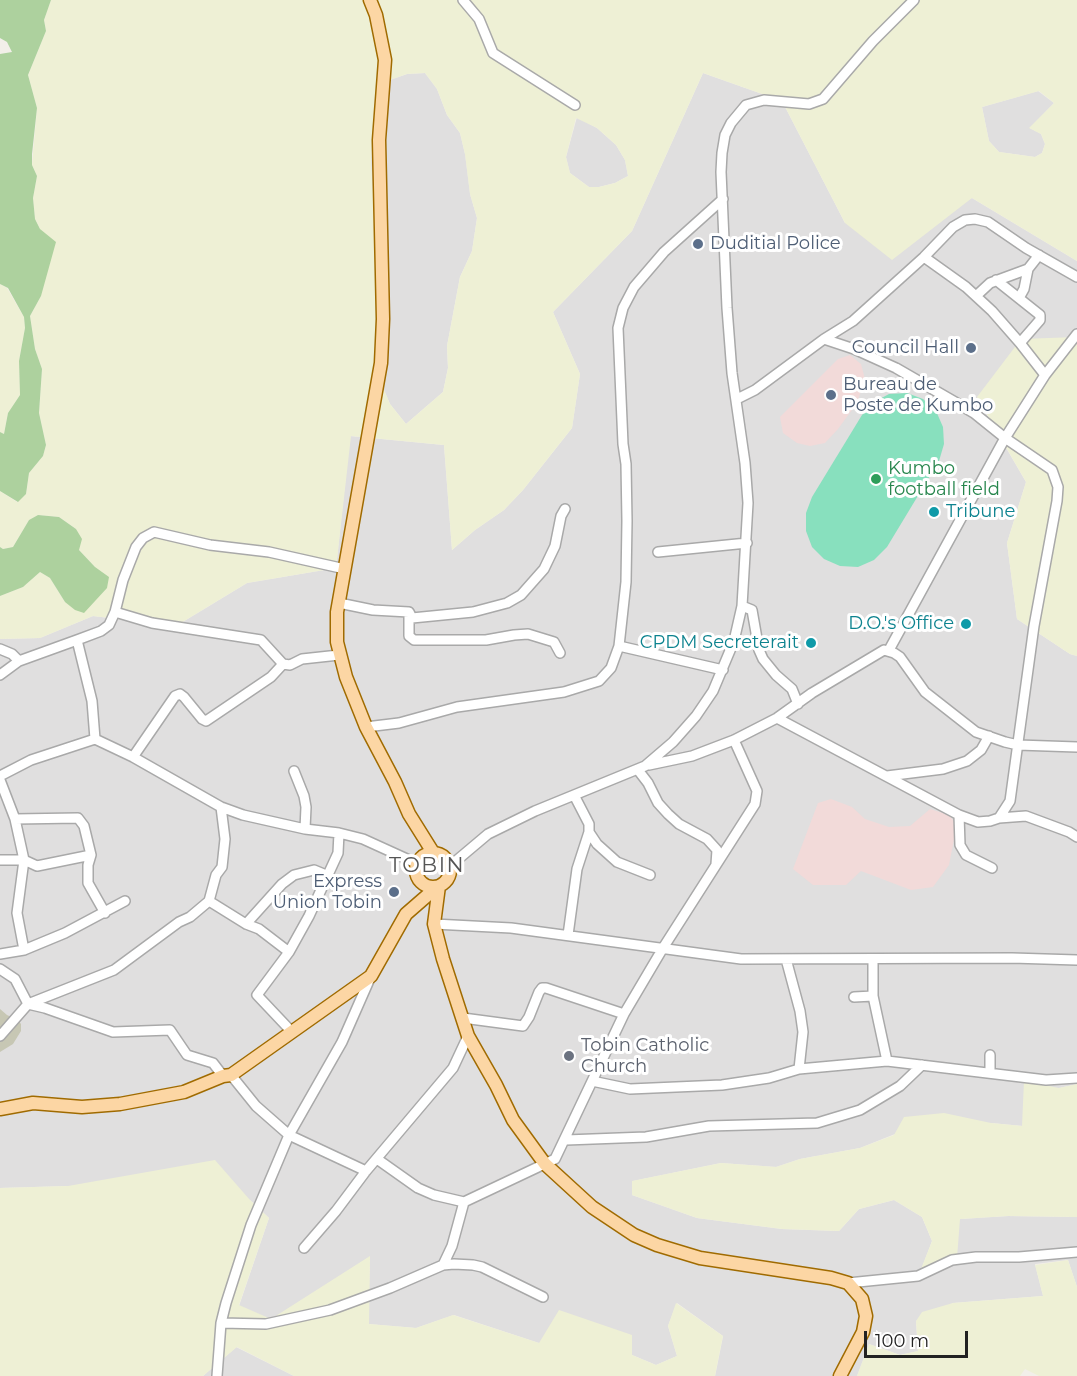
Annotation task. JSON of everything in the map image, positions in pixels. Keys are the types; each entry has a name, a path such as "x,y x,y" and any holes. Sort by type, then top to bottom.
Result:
{"main road":[{"path":"370,0 376,15 385,60 379,140 383,319 381,363 339,603 337,632 339,655 366,728 409,814 434,854"},
{"path":"0,1109 33,1103 82,1107 120,1104 184,1092 227,1076 371,976 406,914 438,887 448,878 450,866 444,857 434,854 424,856 418,864 417,873 420,881 428,886 438,887"},
{"path":"438,887 434,924 468,1036 496,1084 513,1120 545,1164 592,1207 634,1235 657,1245 700,1258 831,1278 848,1283 862,1299 866,1316 863,1332 840,1376"}],"street":[{"path":"463,0 479,19 493,53 574,105"},
{"path":"641,768 673,742 696,716 713,691 734,641 742,606 748,503 745,463 732,373 727,308 722,153 725,135 731,123 746,105 764,100 809,104 824,99 873,41 914,0"},
{"path":"366,728 399,723 458,707 564,692 599,681 611,668 620,646 626,582 626,464 618,371 618,328 623,308 634,287 664,252 723,199"},
{"path":"737,399 755,390 824,339 853,321 924,257 953,227 965,220 975,219 988,222 1077,277"},
{"path":"1019,298 1028,269 1039,255"},
{"path":"924,257 976,296 1020,343 1045,375"},
{"path":"976,296 990,283 1028,269"},
{"path":"996,280 1040,315 1040,320 1020,343"},
{"path":"889,650 1005,438 1045,375 1077,334"},
{"path":"824,339 869,355 896,368 975,412 1005,438 1052,470 1058,488 1034,626 1010,801 999,818"},
{"path":"409,612 412,618 439,616 499,606 516,599 549,561 565,508"},
{"path":"0,675 19,661 100,631 109,625 136,547 143,538 154,532 210,545 269,552 345,569"},
{"path":"658,552 747,543"},
{"path":"339,603 373,610 409,612"},
{"path":"742,606 752,610 759,650 763,659 792,689 798,704"},
{"path":"115,612 152,623 261,640 283,664 290,665 302,659 339,655"},
{"path":"409,612 409,636 414,640 486,640 528,634 554,642 560,653"},
{"path":"77,640 92,701 94,739"},
{"path":"620,646 723,670"},
{"path":"0,649 12,654 19,661"},
{"path":"450,866 488,834 535,811 641,768 692,756 734,740 777,718 812,693 879,652 889,650 900,657 916,682 935,701 970,728 1018,745 1077,747"},
{"path":"133,757 175,696 180,694 184,697 206,721 271,677 283,664"},
{"path":"792,689 812,693"},
{"path":"777,718 959,815 978,822 1026,816"},
{"path":"887,776 943,770 967,761 981,750 989,736"},
{"path":"24,950 17,913 24,860 15,819 0,778 31,760 94,739 133,757 221,807 243,815 363,839 418,864"},
{"path":"376,1159 418,1188 434,1196 464,1202 555,1159 624,1014 758,798 745,760 734,740"},
{"path":"641,768 658,803 668,814 679,825 708,839 717,850 715,867"},
{"path":"294,771 304,796 306,829"},
{"path":"568,935 577,869 589,832 589,824 574,795"},
{"path":"1010,801 1026,816 1077,837"},
{"path":"0,1036 28,1004 114,970 178,921 190,917 209,901 216,875 222,867 225,839 221,807"},
{"path":"959,815 960,845 966,855 992,868"},
{"path":"15,819 78,818 84,826 91,855 88,865 88,883 105,913"},
{"path":"589,832 597,844 617,862 650,875"},
{"path":"291,1031 257,994 289,952 309,916 338,853 339,833"},
{"path":"0,860 24,860 37,866 91,855"},
{"path":"246,924 268,897 294,875 314,870 327,875"},
{"path":"0,954 24,950 105,913 125,901"},
{"path":"209,901 246,924 259,929 289,952"},
{"path":"434,924 510,928 741,959 1012,957 1077,960"},
{"path":"873,958 873,996 887,1061"},
{"path":"786,959 800,1011 803,1032 799,1069"},
{"path":"0,969 15,979 28,1004 113,1032 170,1030 187,1055 213,1063 289,1135 366,1171"},
{"path":"216,1376 221,1323 250,1225 289,1135 342,1042 371,976"},
{"path":"463,1018 523,1026 542,988 624,1014"},
{"path":"854,997 873,996"},
{"path":"303,1248 453,1068 468,1036"},
{"path":"990,1055 990,1073"},
{"path":"592,1081 630,1089 722,1085 769,1078 799,1069 887,1061 1046,1080 1077,1078"},
{"path":"566,1140 646,1137 709,1126 817,1123 860,1110 900,1086 922,1065"},
{"path":"443,1265 452,1246 464,1202"},
{"path":"848,1283 918,1276 952,1260 1077,1252"},
{"path":"221,1323 266,1324 330,1310 443,1265 473,1264 543,1298"}],"shaded area":[{"path":"51,0 1077,0 1077,261 972,198 892,260 845,223 782,101 703,73 632,231 553,312 580,374 572,428 523,490 504,510 475,530 452,550 444,445 351,436 336,568 247,583 176,626 93,616 40,638 0,639 0,596 23,587 40,572 50,578 65,602 95,567 79,550 76,529 59,517 38,515 29,520 13,547 3,549 0,547 0,491 17,502 26,494 29,473 43,456 46,445 39,413 42,369 35,349 30,316 41,296 40,229 35,219 33,198 37,176 32,165 37,108 28,75 46,31 44,20","holes":["425,73 437,89 447,115 460,133 470,194 477,218 472,251 460,277 447,346 448,368 443,392 406,424 390,404 379,378 377,250 371,163 375,93 387,81 407,74","1039,91 1054,103 1029,128 1041,134 1045,144 1042,153 1035,157 999,152 989,141 982,107","576,118 597,128 616,145 625,160 628,176 615,183 589,187 570,173 566,157"]},
{"path":"425,73 437,89 447,115 460,133 470,194 477,218 472,251 460,277 447,346 448,368 443,392 406,424 390,404 379,378 371,163 375,92 387,81 407,74"},
{"path":"703,73 782,101 845,223 972,198 1077,261 1077,337 977,398 1026,482 1007,543 1017,619 1070,654 1077,656 1077,1084 1059,1088 1023,1126 991,1123 895,1134 860,1148 800,1159 776,1167 721,1163 633,1181 632,1195 697,1218 782,1229 839,1231 859,1209 894,1200 922,1217 932,1241 920,1273 960,1219 1008,1216 1077,1217 1077,1287 1068,1260 1035,1264 1043,1296 953,1303 916,1321 918,1351 900,1355 869,1344 857,1376 715,1376 723,1336 677,1303 668,1326 677,1356 656,1365 632,1355 539,1343 454,1315 416,1328 368,1324 370,1257 271,1320 239,1306 269,1218 250,1200 68,1186 0,1188 0,639 40,638 93,616 176,626 247,583 336,568 350,436 444,445 452,550 475,530 504,510 523,490 572,428 580,374 553,312 632,231"},
{"path":"1038,91 1054,103 1030,128 1041,134 1045,144 1042,153 1035,157 999,152 989,141 982,107"},
{"path":"577,117 597,128 616,145 625,160 628,176 615,183 589,187 570,173 566,157"},
{"path":"0,284 7,288 24,317 25,328 19,361 20,395 8,413 4,434 0,432"},
{"path":"1077,337 1077,656 1070,654 1017,619 1007,543 1026,482 977,397 1021,339"},
{"name":"Bureau de Poste de Kumbo","path":"850,355 861,364 865,379 857,403 838,429 825,443 810,446 797,443 783,433 780,417 838,359"},
{"path":"831,799 852,807 865,819 889,827 910,826 930,809 949,815 956,829 949,865 933,887 911,890 861,871 846,885 813,885 793,869 818,803"},
{"path":"0,1009 18,1020 21,1024 21,1031 13,1044 0,1052"},
{"path":"1024,1081 1059,1088 1077,1084 1077,1217 1008,1216 960,1219 957,1258 919,1274 932,1241 922,1217 894,1200 859,1209 839,1231 782,1229 697,1218 632,1195 632,1181 721,1163 776,1167 800,1159 860,1148 894,1135 904,1117 944,1113 991,1123 1022,1126"},
{"path":"215,1160 269,1218 239,1305 271,1319 370,1256 369,1324 416,1328 453,1315 539,1343 559,1310 632,1335 632,1355 656,1365 677,1356 668,1326 676,1303 723,1336 715,1376 294,1376 237,1347 203,1376 0,1376 0,1188 68,1186"},
{"path":"1068,1260 1077,1287 1077,1376 1039,1376 1025,1369 1020,1376 857,1376 869,1344 900,1355 918,1351 916,1321 922,1312 953,1303 1043,1296 1035,1265"},
{"path":"236,1347 294,1376 203,1376"}],"green space":[{"path":"0,0 51,0 44,20 46,31 28,75 37,108 32,154 32,165 37,176 33,198 35,219 40,229 56,242 41,296 30,316 35,349 42,369 39,413 46,445 43,456 29,473 26,494 18,502 0,491 0,432 4,434 8,413 20,395 19,361 25,328 24,317 8,288 0,284 0,54 12,52 7,42 0,38"},
{"name":"Kumbo football field","path":"907,393 923,399 936,411 943,427 944,444 939,461 887,547 874,560 858,567 840,566 824,559 812,547 806,531 806,513 812,497 862,415 874,402 889,394"},
{"path":"38,515 59,517 76,529 82,539 79,550 95,567 109,577 107,588 84,613 75,610 65,602 50,578 40,572 23,587 0,596 0,547 3,549 13,547 29,520"}],"place":[{"name":"Duditial Police","path":"698,244"},
{"name":"Council Hall","path":"971,348"},
{"name":"Bureau de Poste de Kumbo","path":"831,395"},
{"name":"Kumbo football field","path":"876,479"},
{"name":"Tribune","path":"934,512"},
{"name":"D.O.'s Office","path":"966,624"},
{"name":"CPDM Secreterait","path":"811,643"},
{"name":"Express Union Tobin","path":"394,892"},
{"name":"Tobin Catholic Church","path":"569,1056"}],"district":[{"name":"TOBIN","path":"427,866"}]}
